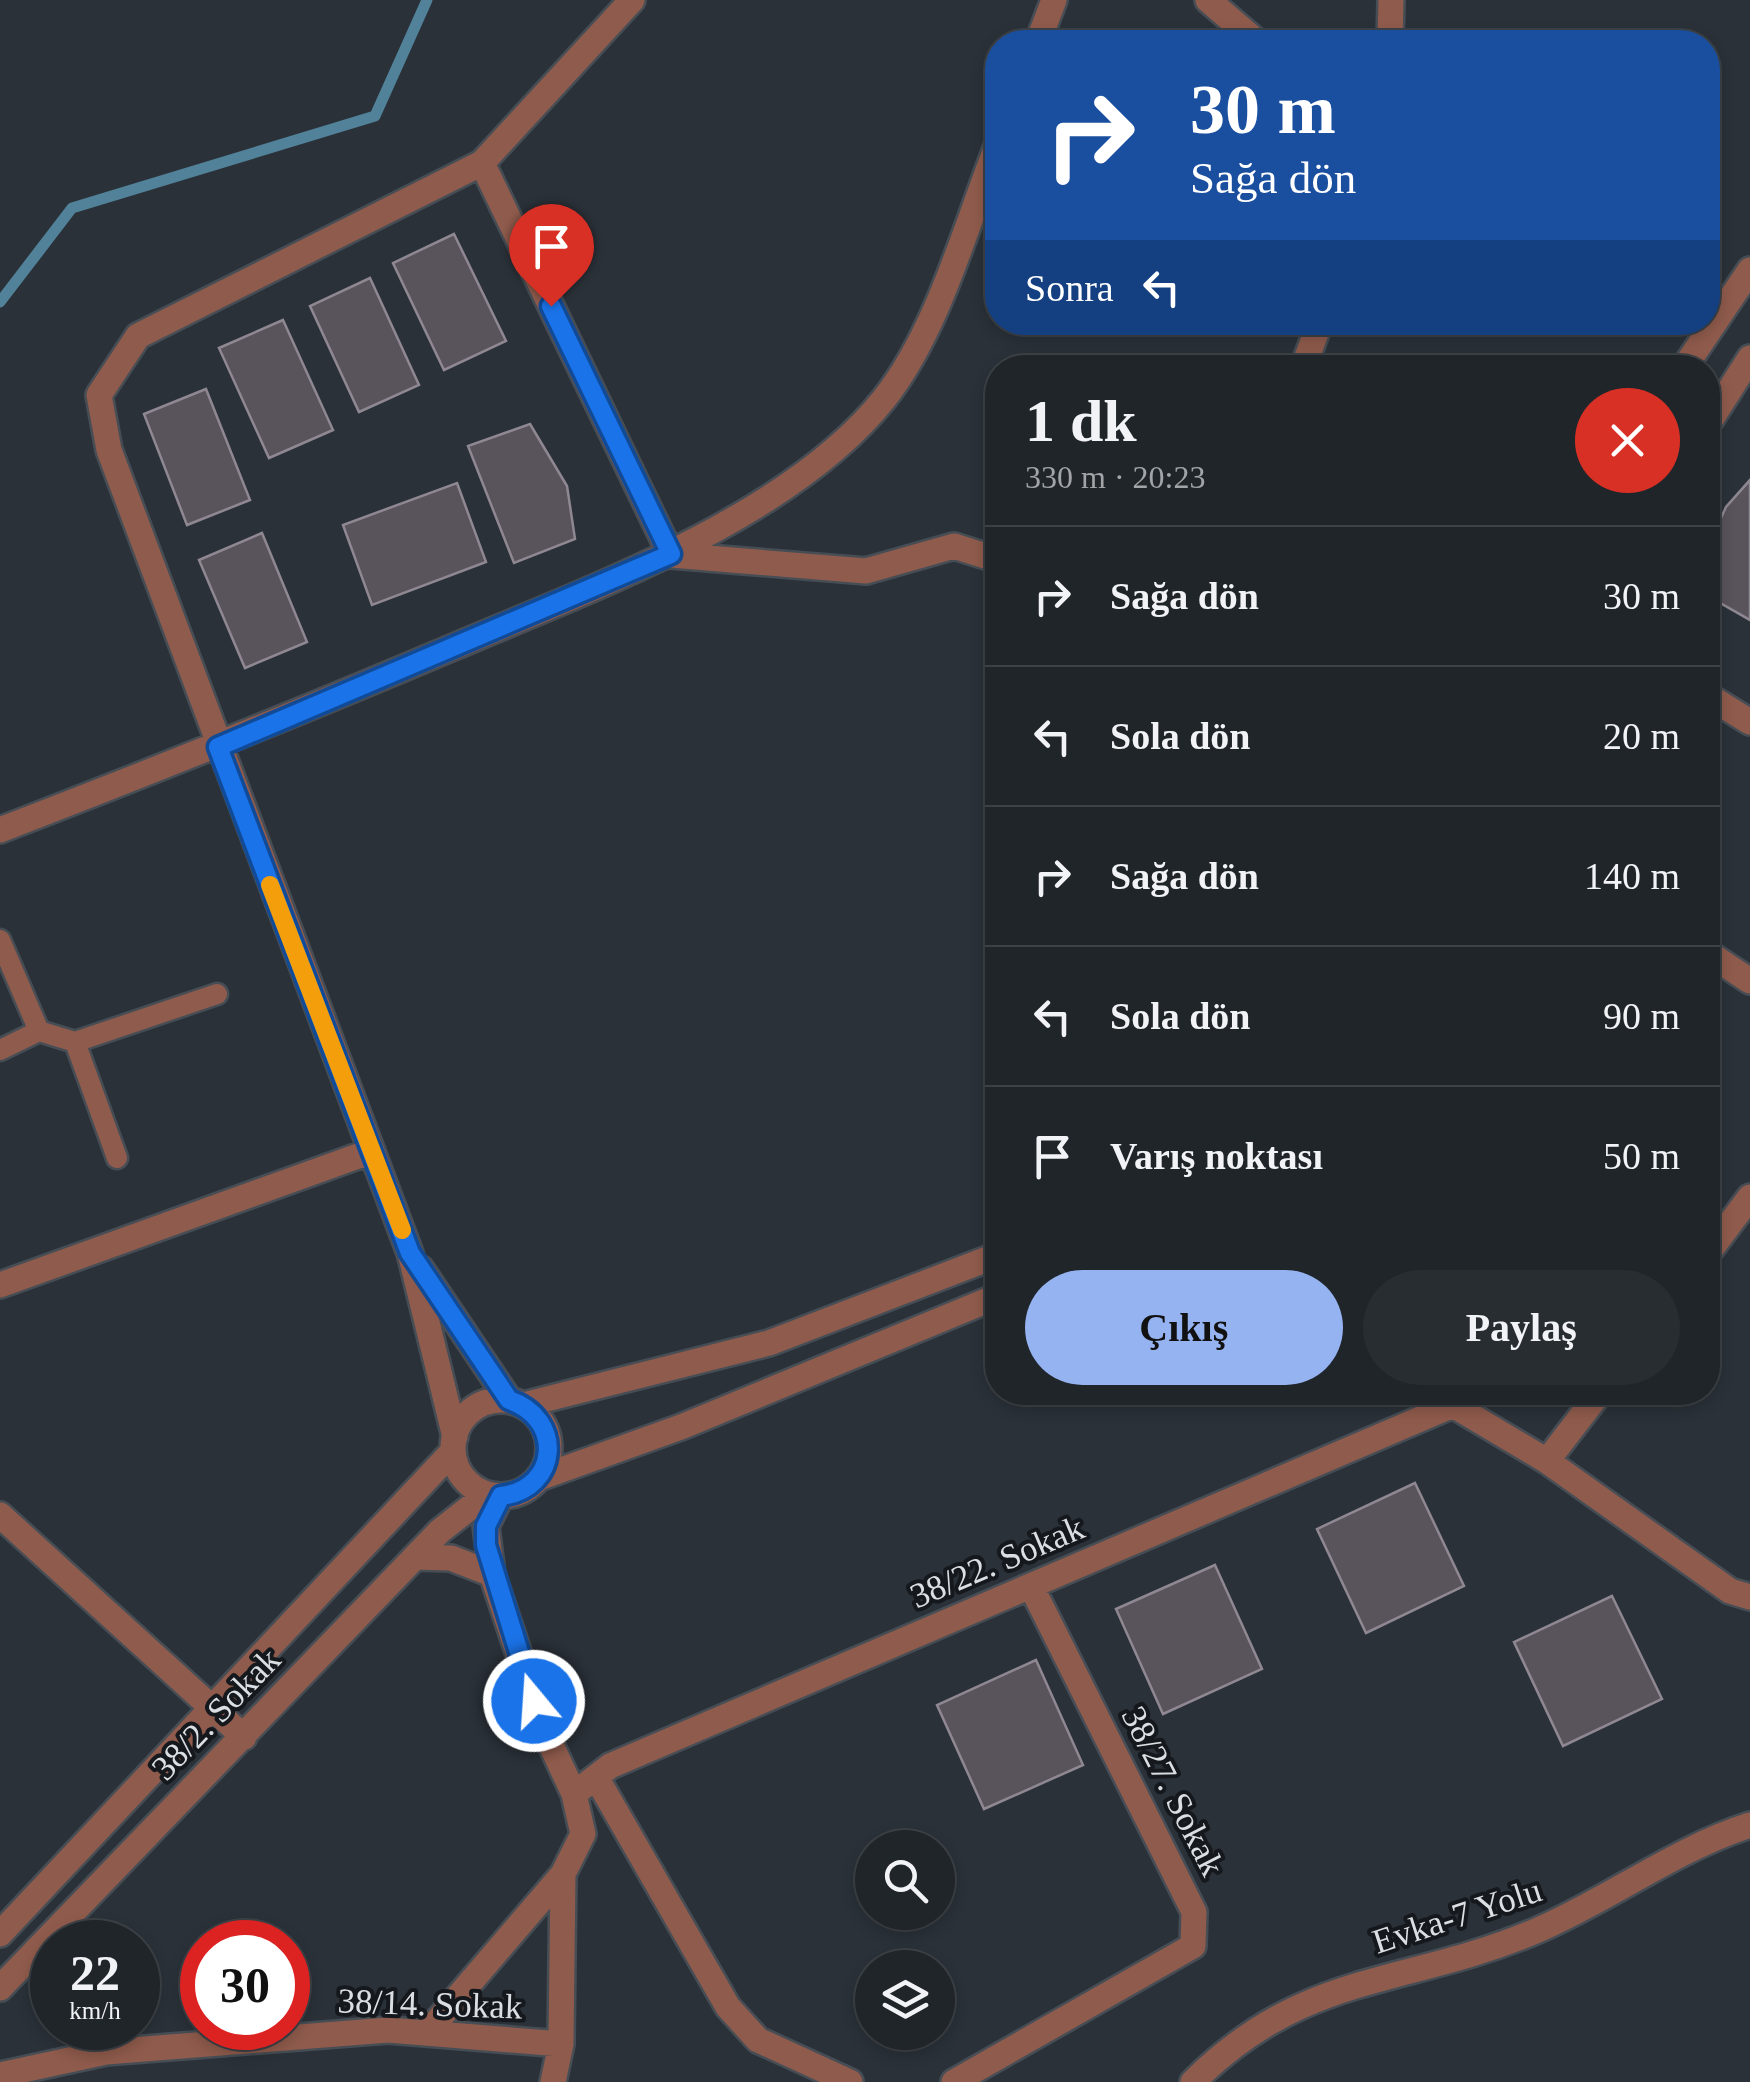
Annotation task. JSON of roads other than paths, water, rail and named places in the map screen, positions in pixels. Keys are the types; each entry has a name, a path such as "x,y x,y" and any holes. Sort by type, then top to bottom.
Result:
{"street":[{"path":"632,0 482,163 138,336 99,395 109,450 410,1253 463,1477 494,1494 515,1494 539,1478 681,1426 985,1301"},
{"path":"1043,30 1054,0"},
{"path":"1208,0 1243,30"},
{"path":"1390,30 1391,0"},
{"path":"482,163 671,554"},
{"path":"0,830 218,747 671,554 819,462 884,399 920,340 985,177"},
{"path":"1720,315 1750,270"},
{"path":"1720,405 1750,358"},
{"path":"671,554 866,571 954,546 985,556"},
{"path":"1720,703 1750,722"},
{"path":"1720,961 1750,981"},
{"path":"0,1284 372,1151"},
{"path":"1720,1237 1750,1198"},
{"path":"410,1253 516,1402 544,1424 549,1437 546,1466 539,1478"},
{"path":"454,1444 469,1412 481,1404 516,1402 769,1343 985,1261"},
{"name":"38/22. Sokak","path":"574,1794 610,1766 1031,1586 1429,1405"},
{"path":"1452,1405 1547,1460 1730,1591 1750,1597"},
{"path":"1547,1460 1590,1405"},
{"name":"38/2. Sokak","path":"0,1934 454,1444"},
{"path":"427,2033 563,1874 583,1834 574,1794 545,1732 492,1574 486,1526 494,1494"},
{"name":"38/2. Sokak","path":"0,1988 415,1557 494,1494"},
{"path":"0,1516 244,1737"},
{"path":"415,1557 451,1558 492,1574"},
{"name":"38/27. Sokak","path":"954,2082 1193,1946 1194,1912 1031,1586"},
{"path":"596,1777 728,2008 758,2040 850,2082"},
{"name":"Evka-7 Yolu","path":"1193,2082 1240,2039 1287,2010 1344,1987 1468,1955 1532,1933 1600,1902 1708,1841 1750,1825"},
{"path":"553,2082 561,2044 563,1874"},
{"name":"38/14. Sokak","path":"0,2075 106,2052 388,2030 561,2044"},
{"path":"0,2075 12,2082"}],"lane":[{"path":"0,940 39,1031"},
{"path":"0,1050 39,1031 75,1042 217,994"},
{"path":"75,1042 118,1158"}],"waterway":[{"path":"0,302 72,208 375,116 427,0"}]}
